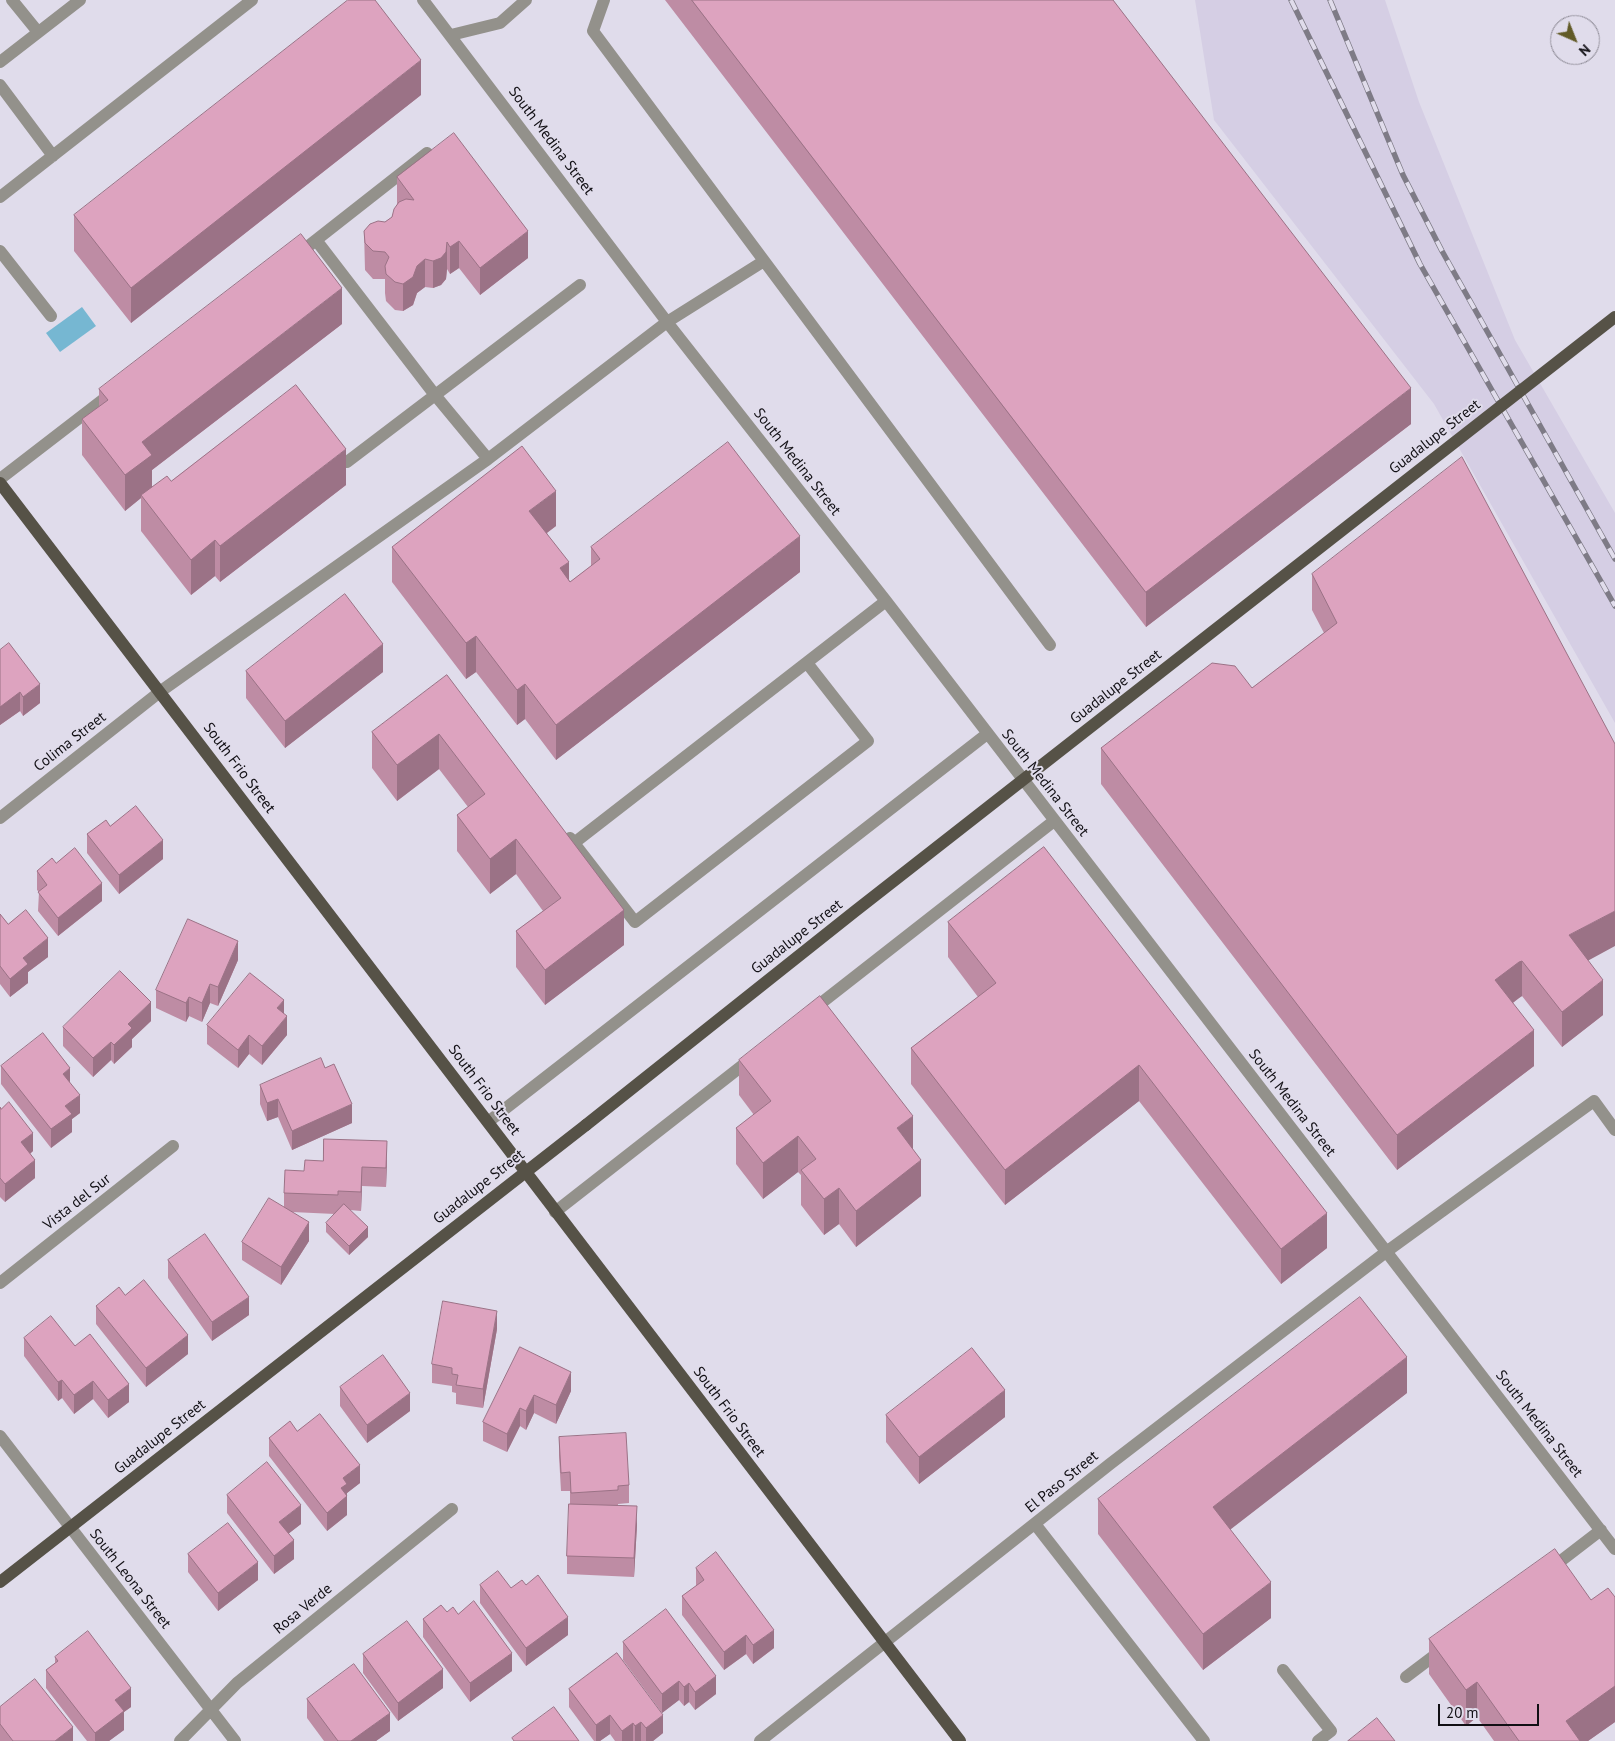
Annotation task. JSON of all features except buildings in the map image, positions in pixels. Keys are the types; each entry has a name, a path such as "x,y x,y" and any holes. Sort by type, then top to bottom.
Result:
{"main road":[{"name":"Guadalupe Street","path":"0,1582 586,1125 854,912 1615,317"},
{"name":"South Frio Street","path":"0,481 555,1212 960,1741"}],"street":[{"path":"12,0 38,32"},
{"path":"0,62 80,0"},
{"path":"0,197 252,0"},
{"name":"South Medina Street","path":"423,0 667,322 886,601 1615,1549"},
{"path":"451,35 500,22 526,0"},
{"path":"604,0 593,31 1050,645"},
{"path":"0,85 53,156"},
{"path":"285,264 427,153"},
{"path":"316,240 435,395 488,459"},
{"path":"0,251 51,316"},
{"name":"Colima Street","path":"0,818 161,692 488,459 667,322 764,261"},
{"path":"347,462 580,285"},
{"path":"0,481 126,383"},
{"path":"574,843 886,601"},
{"path":"563,828 635,922 868,741 807,663"},
{"path":"488,1122 987,734"},
{"path":"800,1020 1054,821"},
{"path":"555,1212 762,1050"},
{"name":"El Paso Street","path":"760,1741 1035,1524 1386,1252 1594,1101 1615,1130"},
{"name":"Vista del Sur","path":"0,1283 173,1146"},
{"name":"South Leona Street","path":"0,1436 235,1741"},
{"name":"Rosa Verde","path":"180,1741 237,1683 452,1509"},
{"path":"1035,1524 1204,1741"},
{"path":"1542,1576 1601,1530"},
{"path":"1406,1677 1454,1641"},
{"path":"1283,1670 1331,1731 1318,1741"}],"shaded area":[{"path":"1195,0 1385,0 1419,102 1515,340 1615,513 1615,723 1434,404 1214,120"}],"water":[{"path":"82,307 96,326 60,352 46,333"}],"railway":[{"path":"1291,0 1420,264 1615,606"},
{"path":"1330,0 1403,175 1442,251 1615,559"}]}
